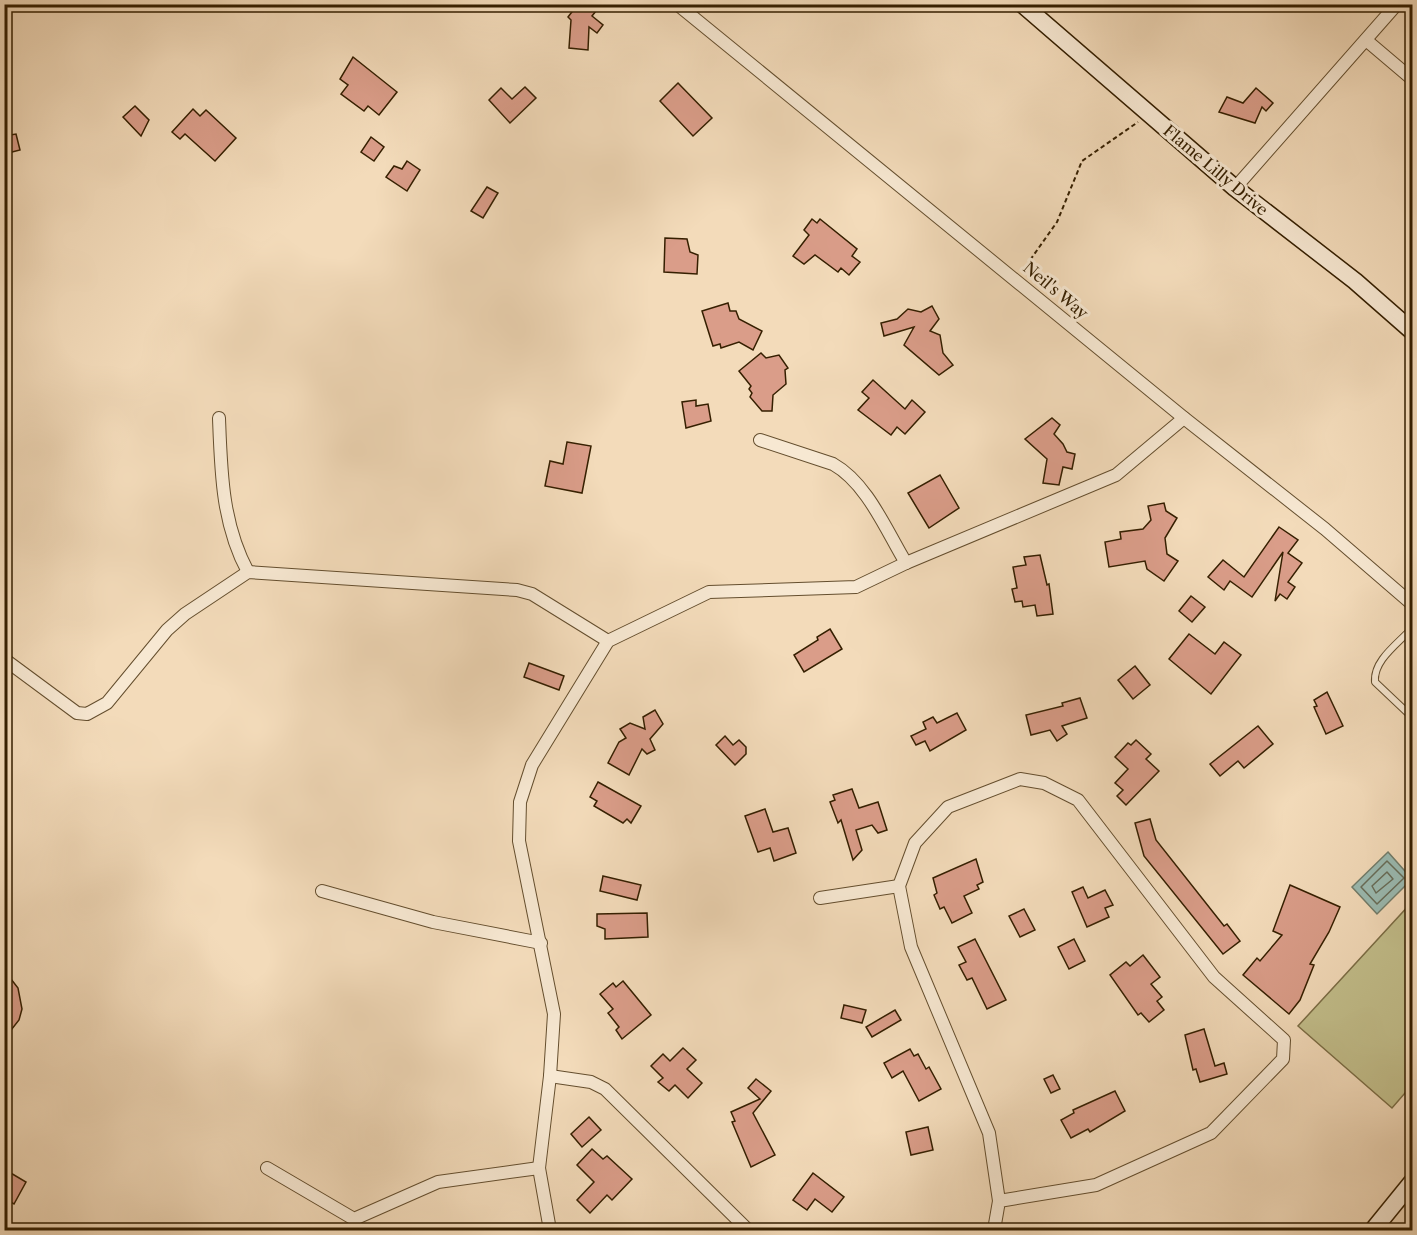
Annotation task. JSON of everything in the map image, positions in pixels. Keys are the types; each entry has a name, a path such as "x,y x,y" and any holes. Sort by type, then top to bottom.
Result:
{"street":[{"name":"Neil's Way","path":"677,4 1184,418 1325,529 1413,604"},
{"name":"Flame Lilly Drive","path":"1022,4 1235,188 1355,281 1413,331"},
{"path":"1235,188 1397,4"},
{"path":"1366,40 1413,79"},
{"path":"219,418 227,520 236,549 248,572"},
{"path":"550,1230 539,1168 550,1076 554,1014 519,841 520,802 532,765 608,641 709,592 856,586 1116,475 1184,418"},
{"path":"760,440 833,464 844,470 862,491 906,563"},
{"path":"4,659 78,713 87,714 107,703 167,630 179,619 248,572 517,590 532,594 608,641"},
{"path":"994,1230 999,1201 989,1133 911,947 899,886 915,843 948,807 1020,779 1044,783 1078,800 1214,977 1284,1040 1283,1059 1211,1133 1096,1185 999,1201"},
{"path":"820,898 899,886"},
{"path":"322,891 433,922 541,943"},
{"path":"550,1076 591,1082 604,1089 748,1230"},
{"path":"267,1168 354,1219 438,1182 539,1168"},
{"path":"1373,1230 1413,1182"}],"lane":[{"path":"1413,628 1379,664 1375,682 1413,717"}],"path":[{"path":"1025,286 1028,263 1057,222 1082,160 1150,114"}],"shaded area":[{"path":"1412,902 1412,1085 1392,1108 1298,1026"}],"water":[{"path":"1388,852 1412,879 1377,914 1352,887"}],"building":[{"path":"578,4 588,4 596,11 592,16 603,25 597,33 589,27 588,50 569,48 571,20 568,17"},
{"path":"353,57 397,92 379,115 368,106 364,111 341,94 348,85 340,79"},
{"path":"678,83 712,118 693,136 660,101"},
{"path":"525,87 536,98 510,123 489,100 501,88 512,99"},
{"path":"1256,88 1273,103 1266,111 1262,107 1255,123 1219,112 1227,97 1243,103"},
{"path":"135,106 149,120 141,136 123,117"},
{"path":"193,109 200,116 206,110 236,138 215,161 185,134 180,139 172,132"},
{"path":"16,134 20,150 4,154 4,136"},
{"path":"371,137 384,147 374,161 361,152"},
{"path":"407,161 420,170 407,191 386,177 394,166 402,169"},
{"path":"487,187 498,193 483,218 471,211"},
{"path":"812,219 817,223 820,219 857,249 852,256 860,262 849,275 841,268 838,272 815,255 804,264 793,256 809,235 804,230"},
{"path":"665,238 687,239 690,252 698,255 697,274 664,272"},
{"path":"728,303 730,311 736,311 739,319 762,331 753,350 739,342 721,348 720,344 713,346 702,311"},
{"path":"932,306 939,319 930,331 940,335 943,353 953,365 939,375 904,345 914,327 884,336 881,323 897,319 908,309 921,312"},
{"path":"761,353 766,358 779,355 788,368 785,370 786,384 773,395 772,411 762,411 750,397 751,386 739,371"},
{"path":"873,380 905,409 912,400 925,412 905,434 897,427 891,435 858,410 869,398 862,392"},
{"path":"696,400 696,406 708,404 711,421 686,428 682,402"},
{"path":"1052,418 1060,425 1054,434 1067,452 1075,454 1072,469 1063,467 1059,485 1043,483 1047,459 1025,439"},
{"path":"567,442 591,446 582,493 545,486 550,461 563,464"},
{"path":"940,475 959,508 929,528 908,493"},
{"path":"1164,503 1166,511 1177,518 1165,538 1167,554 1178,561 1164,581 1147,569 1145,561 1109,567 1105,542 1121,539 1120,532 1143,529 1151,520 1148,506"},
{"path":"1279,527 1298,540 1288,553 1302,563 1288,582 1295,587 1287,599 1280,594 1275,601 1283,552 1252,597 1230,581 1224,590 1208,577 1223,560 1244,577"},
{"path":"1040,555 1047,585 1049,584 1053,614 1037,616 1035,605 1023,607 1022,601 1015,602 1012,589 1017,588 1013,567 1026,565 1024,557"},
{"path":"1191,596 1205,607 1192,622 1179,611"},
{"path":"830,629 842,649 804,672 794,655 818,640 817,637"},
{"path":"1189,634 1215,654 1224,642 1241,655 1211,694 1169,659"},
{"path":"529,663 564,676 559,690 524,677"},
{"path":"1135,666 1150,685 1133,699 1118,680"},
{"path":"1327,692 1343,726 1326,734 1314,707 1317,706 1314,700"},
{"path":"1080,698 1087,718 1062,726 1067,734 1057,741 1050,730 1031,735 1026,715 1063,706 1062,703"},
{"path":"655,710 663,724 650,739 655,750 647,754 642,749 629,775 608,763 619,742 626,738 620,729 630,723 645,729 643,717"},
{"path":"957,713 966,730 930,751 925,741 916,745 911,736 926,729 923,722 933,717 937,723"},
{"path":"1258,726 1273,744 1244,768 1238,761 1220,776 1210,764"},
{"path":"725,736 733,745 739,740 746,747 746,754 735,765 716,745"},
{"path":"1136,740 1151,754 1146,759 1159,771 1126,805 1117,796 1123,790 1115,783 1128,769 1115,757 1128,743 1131,745"},
{"path":"598,782 641,806 631,823 627,819 623,823 594,806 597,801 590,797"},
{"path":"852,789 859,808 878,802 887,830 878,833 872,825 856,830 862,850 853,860 841,820 838,823 830,802 835,800 833,795"},
{"path":"765,809 773,832 788,828 796,853 774,861 770,848 758,852 745,816"},
{"path":"1150,819 1156,840 1224,926 1227,924 1240,941 1223,954 1144,856 1135,823"},
{"path":"976,859 983,882 977,885 979,889 964,896 972,913 952,923 944,907 940,909 934,895 937,893 933,878"},
{"path":"603,876 641,885 637,900 600,891"},
{"path":"1290,885 1340,907 1329,932 1310,964 1314,965 1300,1000 1289,1014 1243,975 1257,958 1260,961 1282,935 1273,931"},
{"path":"1083,887 1088,898 1105,890 1113,905 1105,908 1109,917 1087,927 1072,892"},
{"path":"1024,909 1035,930 1020,937 1009,916"},
{"path":"647,913 648,937 605,939 605,929 597,926 597,914"},
{"path":"975,939 1006,1000 987,1009 972,978 967,980 959,965 966,962 958,947"},
{"path":"1074,939 1085,961 1069,969 1058,947"},
{"path":"1143,955 1160,977 1151,984 1162,997 1157,1001 1164,1010 1149,1022 1141,1013 1138,1015 1110,975 1126,962 1130,966"},
{"path":"4,970 18,988 22,1009 19,1020 4,1039"},
{"path":"623,981 651,1015 622,1039 616,1030 619,1027 608,1013 613,1009 600,994 613,983 616,987"},
{"path":"844,1005 866,1010 862,1023 841,1018"},
{"path":"895,1010 901,1020 872,1037 866,1027"},
{"path":"1204,1029 1215,1066 1224,1063 1227,1074 1200,1082 1196,1069 1193,1070 1185,1035"},
{"path":"683,1048 696,1060 687,1069 702,1083 688,1098 675,1085 669,1091 658,1082 663,1078 651,1066 663,1054 670,1061"},
{"path":"910,1049 914,1056 918,1054 926,1069 929,1067 941,1089 919,1101 903,1071 892,1078 884,1063"},
{"path":"1053,1075 1060,1089 1051,1093 1044,1079"},
{"path":"756,1079 771,1091 753,1113 775,1155 751,1167 732,1122 735,1121 731,1112 760,1099 748,1088"},
{"path":"1115,1091 1125,1111 1090,1132 1088,1129 1071,1138 1061,1120 1074,1113 1073,1110"},
{"path":"589,1117 601,1130 582,1147 571,1134"},
{"path":"928,1127 933,1150 911,1155 906,1132"},
{"path":"592,1149 603,1159 607,1156 632,1179 612,1200 607,1195 590,1213 577,1200 594,1182 577,1165"},
{"path":"4,1169 26,1182 14,1204 4,1198"},
{"path":"813,1173 844,1197 832,1212 815,1199 807,1210 793,1200"}]}
